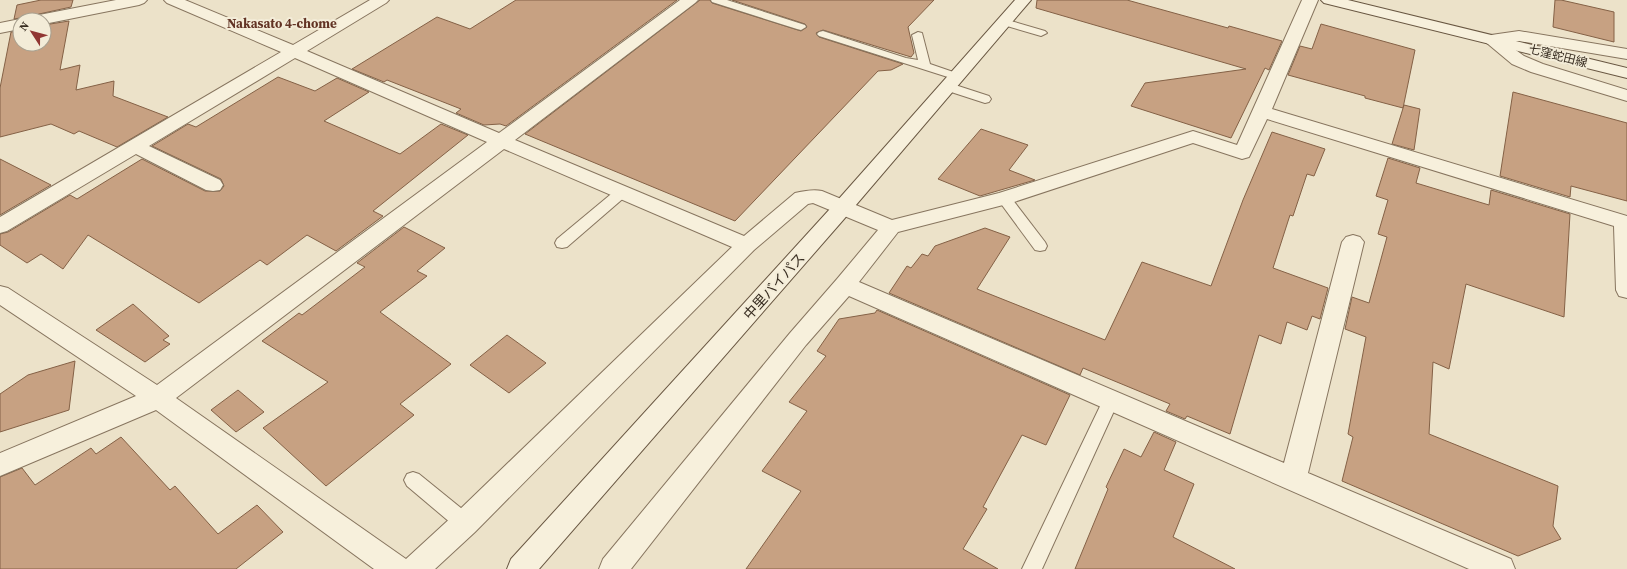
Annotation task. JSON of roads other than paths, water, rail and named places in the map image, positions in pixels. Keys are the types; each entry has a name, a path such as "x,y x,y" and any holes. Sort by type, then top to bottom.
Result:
{"street":[{"path":"52,17 139,0"},
{"path":"172,0 621,193 747,245"},
{"path":"0,226 381,0"},
{"path":"0,465 158,398 690,0"},
{"name":"中里バイパス","path":"521,569 954,82 1023,0"},
{"path":"415,569 465,523 747,245 802,198 815,196 891,227 1004,198 1193,137 1242,153 1263,112 1271,89 1310,0"},
{"name":"七窪蛇田線","path":"1329,0 1627,73"},
{"path":"0,28 12,26"},
{"path":"1490,39 1519,36 1627,54"},
{"path":"1490,39 1518,60 1582,83 1627,96"},
{"path":"1263,112 1626,222 1627,290"},
{"path":"135,146 212,185"},
{"path":"613,569 798,339 845,285 891,227"},
{"path":"1293,479 1353,242"},
{"path":"845,285 1501,569"},
{"path":"0,294 158,398 397,569"}],"lane":[{"path":"716,0 801,27"},
{"path":"1004,22 1041,33"},
{"path":"823,34 925,66 984,99"},
{"path":"918,35 925,66"},
{"path":"562,243 621,193"},
{"path":"1004,198 1040,246"},
{"path":"1032,569 1111,400"},
{"path":"413,480 465,523"}],"district":[{"name":"Nakasato 4-chome","path":"282,23"}]}
